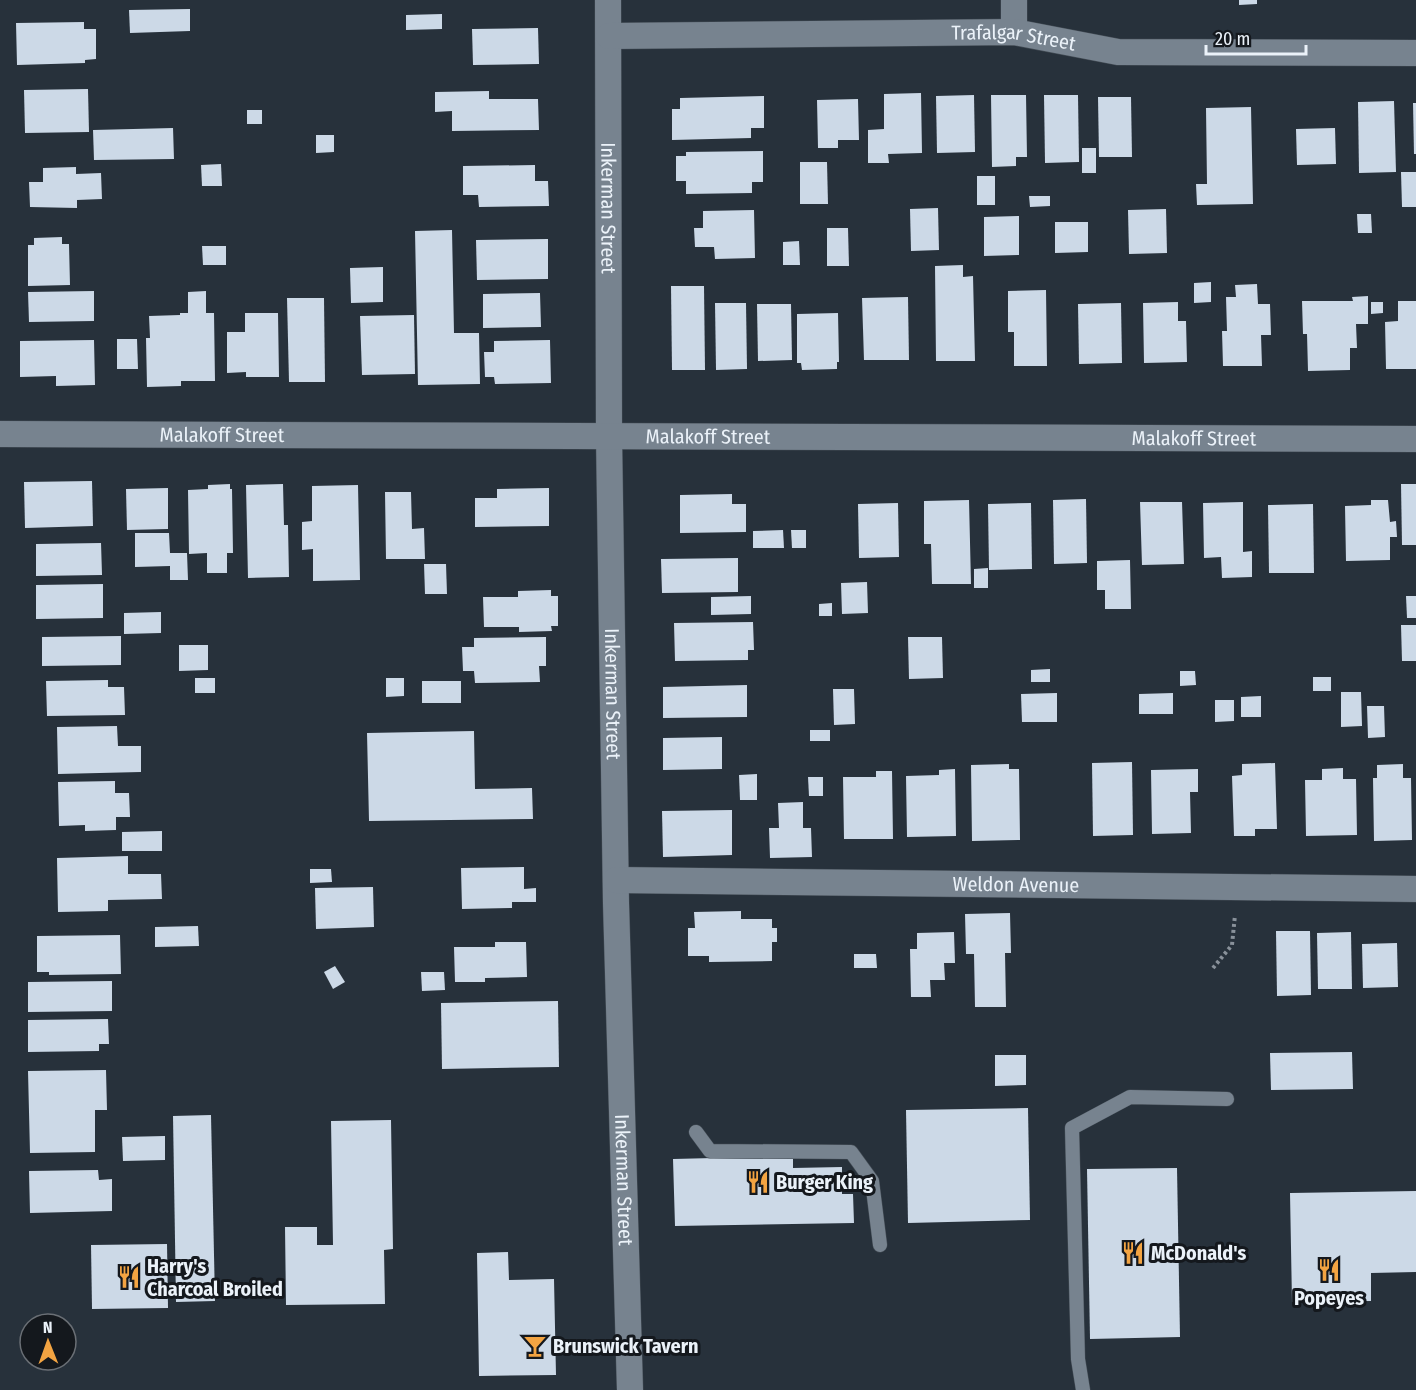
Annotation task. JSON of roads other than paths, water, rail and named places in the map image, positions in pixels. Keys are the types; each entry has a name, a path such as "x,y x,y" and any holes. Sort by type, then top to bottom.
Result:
{"street":[{"name":"Inkerman Street","path":"608,0 609,435 616,880 630,1390"},
{"path":"1014,0 1014,32"},
{"name":"Trafalgar Street","path":"609,36 1014,32 1118,52 1416,53"},
{"name":"Malakoff Street","path":"0,434 1416,439"},
{"name":"Weldon Avenue","path":"616,880 1416,889"}],"lane":[{"path":"1083,1390 1078,1359 1072,1128 1130,1097 1227,1099"},
{"path":"696,1132 710,1151 851,1152 872,1181 880,1245"}],"place":[{"name":"Burger King","path":"758,1182"},
{"name":"McDonald's","path":"1133,1253"},
{"name":"Popeyes","path":"1329,1270"},
{"name":"Harry's Charcoal Broiled","path":"129,1277"},
{"name":"Brunswick Tavern","path":"535,1346"}]}
